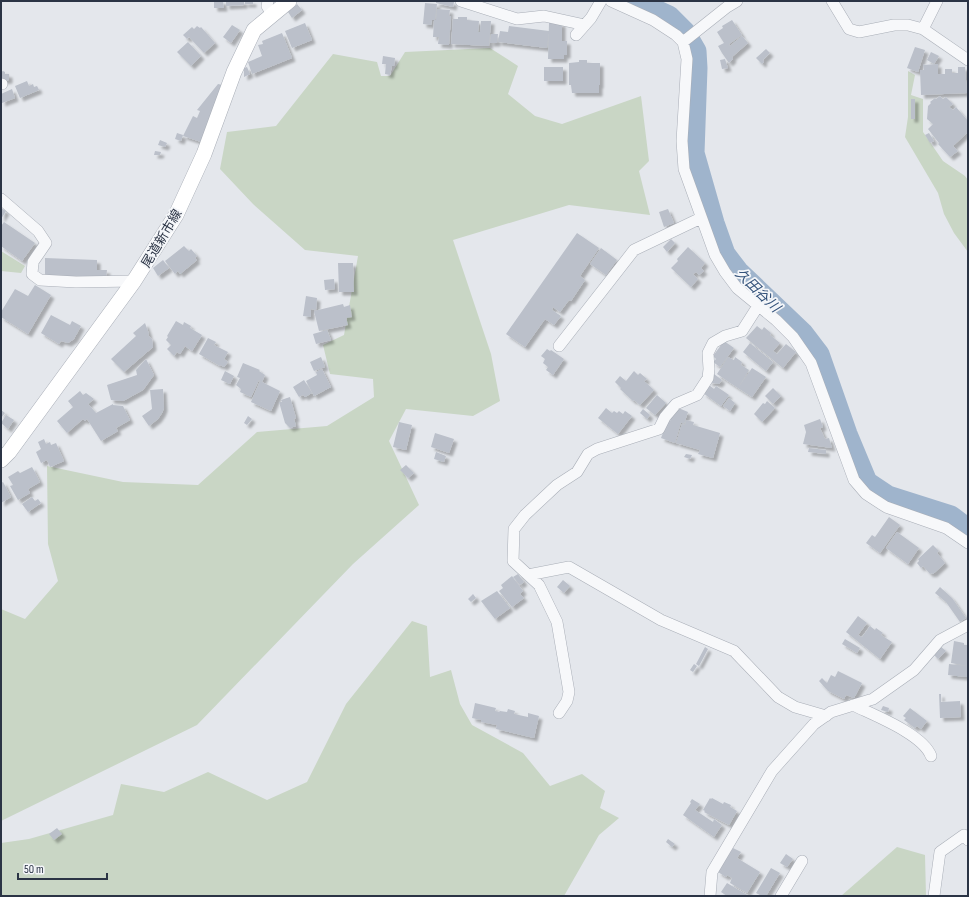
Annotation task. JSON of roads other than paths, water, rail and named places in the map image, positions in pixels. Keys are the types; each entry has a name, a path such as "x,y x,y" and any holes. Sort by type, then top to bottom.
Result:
{"main road":[{"name":"尾道新市線","path":"1,460 9,452 134,281 176,215 204,154 234,72 254,30 270,8 289,1"}],"street":[{"path":"461,1 517,19 544,16 585,25"},
{"path":"576,35 591,18 601,1"},
{"path":"612,1 653,20 676,35 682,42 687,60 682,141 684,169 715,255 737,288 776,320 793,337 811,363 854,480 866,494 886,507 946,528 968,543"},
{"path":"682,42 737,1"},
{"path":"832,1 849,29 859,32 908,25 922,29 968,60"},
{"path":"922,29 937,1"},
{"path":"1,199 38,230 46,243 33,262 32,274 40,280 76,282 134,281"},
{"path":"559,346 634,250 701,218"},
{"path":"559,713 567,701 569,692 557,622 539,584 513,561 514,529 525,515 557,485 578,472 588,454 597,449 659,429 665,417 676,404 696,395 708,378 708,353 713,343 726,336 742,331 758,306"},
{"path":"528,575 569,567 661,620 734,651 778,697 795,707 826,716"},
{"path":"710,896 712,872 772,771 814,724 831,712 873,699 914,670 940,640 968,625"},
{"path":"853,705 907,732 928,749 930,756"},
{"path":"934,896 940,852 964,835 968,840"},
{"path":"781,896 802,861"}],"waterway":[{"name":"久田谷川","path":"636,1 669,16 685,32 696,51 697,68 694,153 714,223 725,254 738,271 803,333 819,354 847,434 867,482 888,496 951,516 968,529"}]}
